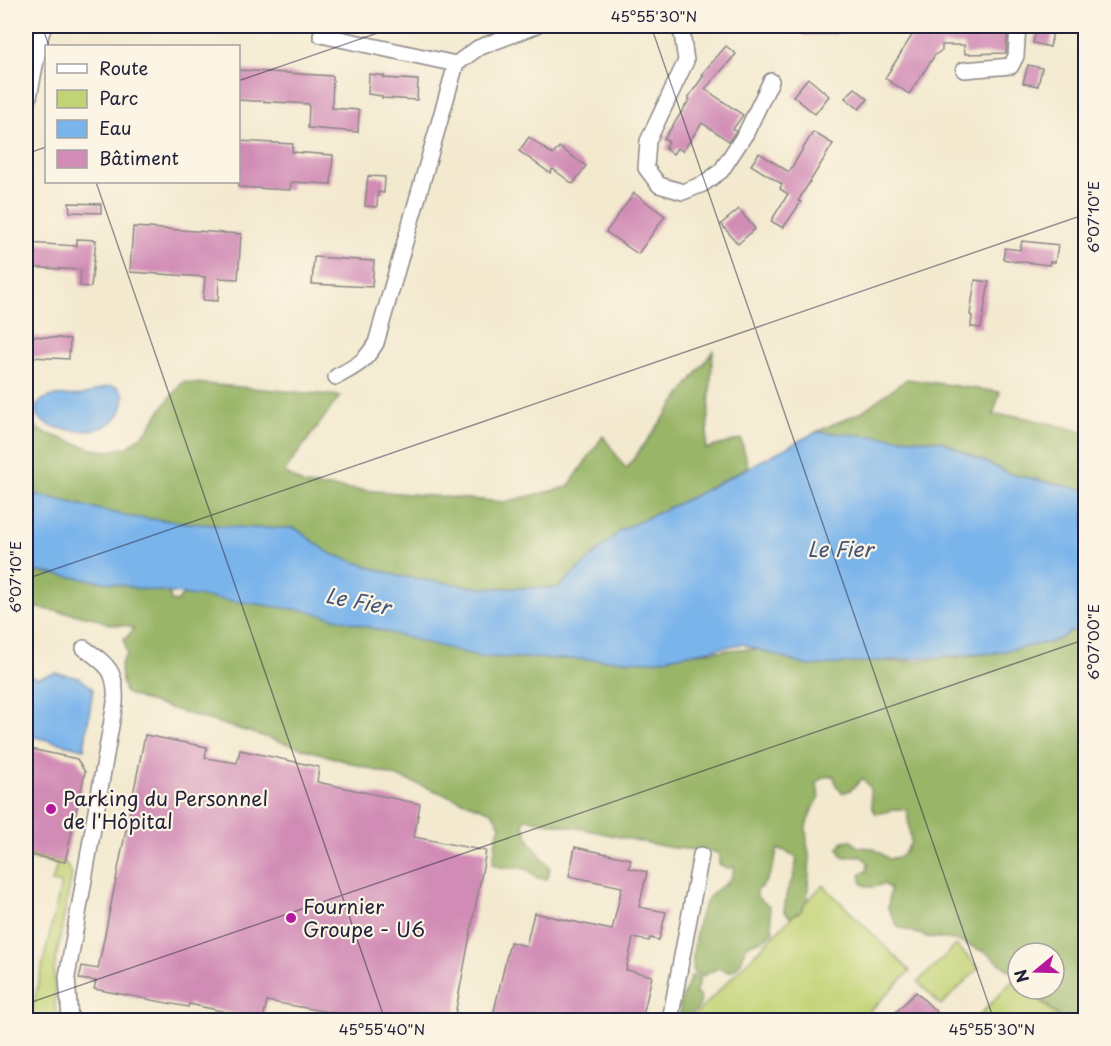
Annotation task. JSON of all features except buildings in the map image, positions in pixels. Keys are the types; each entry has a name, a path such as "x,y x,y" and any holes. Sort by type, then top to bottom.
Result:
{"street":[{"path":"26,106 44,26"},
{"path":"336,377 360,364 376,343 456,64 478,48 535,26"},
{"path":"675,26 682,33 686,61 648,141 646,168 659,185 683,192 703,184 721,171 746,133 771,81"},
{"path":"964,70 1011,66 1016,56 1018,26"},
{"path":"321,34 456,64"},
{"path":"70,1020 67,977 115,703 114,681 108,666 84,648"},
{"path":"670,1020 701,855"}],"green space":[{"path":"713,351 706,449 741,439 748,467 692,497 621,530 559,588 480,588 398,576 330,554 295,528 249,528 131,517 26,492 26,416 40,431 92,449 109,451 128,447 147,431 183,382 340,396 284,472 304,485 504,502 568,487 603,436 626,469"},
{"path":"907,379 1000,392 993,415 1018,416 1085,432 1085,490 1010,474 941,441 816,432 861,412"},
{"path":"26,572 51,572 161,587 170,595 171,601 177,602 182,596 191,593 695,653 741,649 874,655 890,662 919,661 993,653 1050,642 1063,637 1070,631 1085,633 1085,1020 1062,1020 1042,1001 1066,1001 1066,941 1006,941 1006,968 985,952 956,940 927,937 898,927 888,908 890,889 884,884 868,887 862,884 860,874 867,871 868,862 860,856 843,857 838,848 843,841 851,840 858,847 873,848 889,859 902,856 911,843 907,810 898,809 876,814 872,807 870,788 863,778 851,789 842,793 836,785 834,776 823,777 817,783 819,798 806,826 810,858 807,900 801,911 790,917 784,911 787,891 793,878 797,859 788,852 778,849 768,877 757,890 757,897 769,906 773,931 766,938 745,948 741,963 733,970 729,972 718,968 701,977 693,972 693,953 702,910 711,895 728,882 733,874 734,867 726,868 719,864 719,853 668,847 525,819 523,824 530,842 550,868 547,879 537,878 525,869 499,867 493,864 500,825 492,812 404,779 125,693 120,668 127,655 124,640 134,629 129,626 109,624 92,617 26,606"},
{"path":"26,854 65,862 72,874 54,970 56,1020 30,1020 61,884 52,882 57,864 26,857"},
{"path":"823,885 910,971 861,1020 690,1020"},
{"path":"956,945 979,968 941,1005 918,982"},
{"path":"691,976 699,978 696,993 701,1001 688,1020 680,1020 680,1002"},
{"path":"1006,987 1006,1001 1041,1001 1061,1020 975,1020"}],"water":[{"path":"112,386 119,388 124,395 122,406 114,420 100,428 81,431 67,430 47,424 36,413 37,405 46,398 82,395"},
{"name":"Le Fier","path":"816,432 941,441 1010,474 1085,490 1085,633 1070,631 1051,642 993,653 808,666 742,644 652,661 480,657 308,611 135,588 26,570 26,492 131,517 249,528 295,528 331,554 398,576 480,588 558,588 621,530 692,497"},
{"path":"55,673 80,678 93,689 84,749 26,735 26,674 37,678"}],"place":[{"name":"Parking du Personnel de l'Hôpital","path":"51,809"},
{"name":"Fournier Groupe - U6","path":"291,918"}]}
